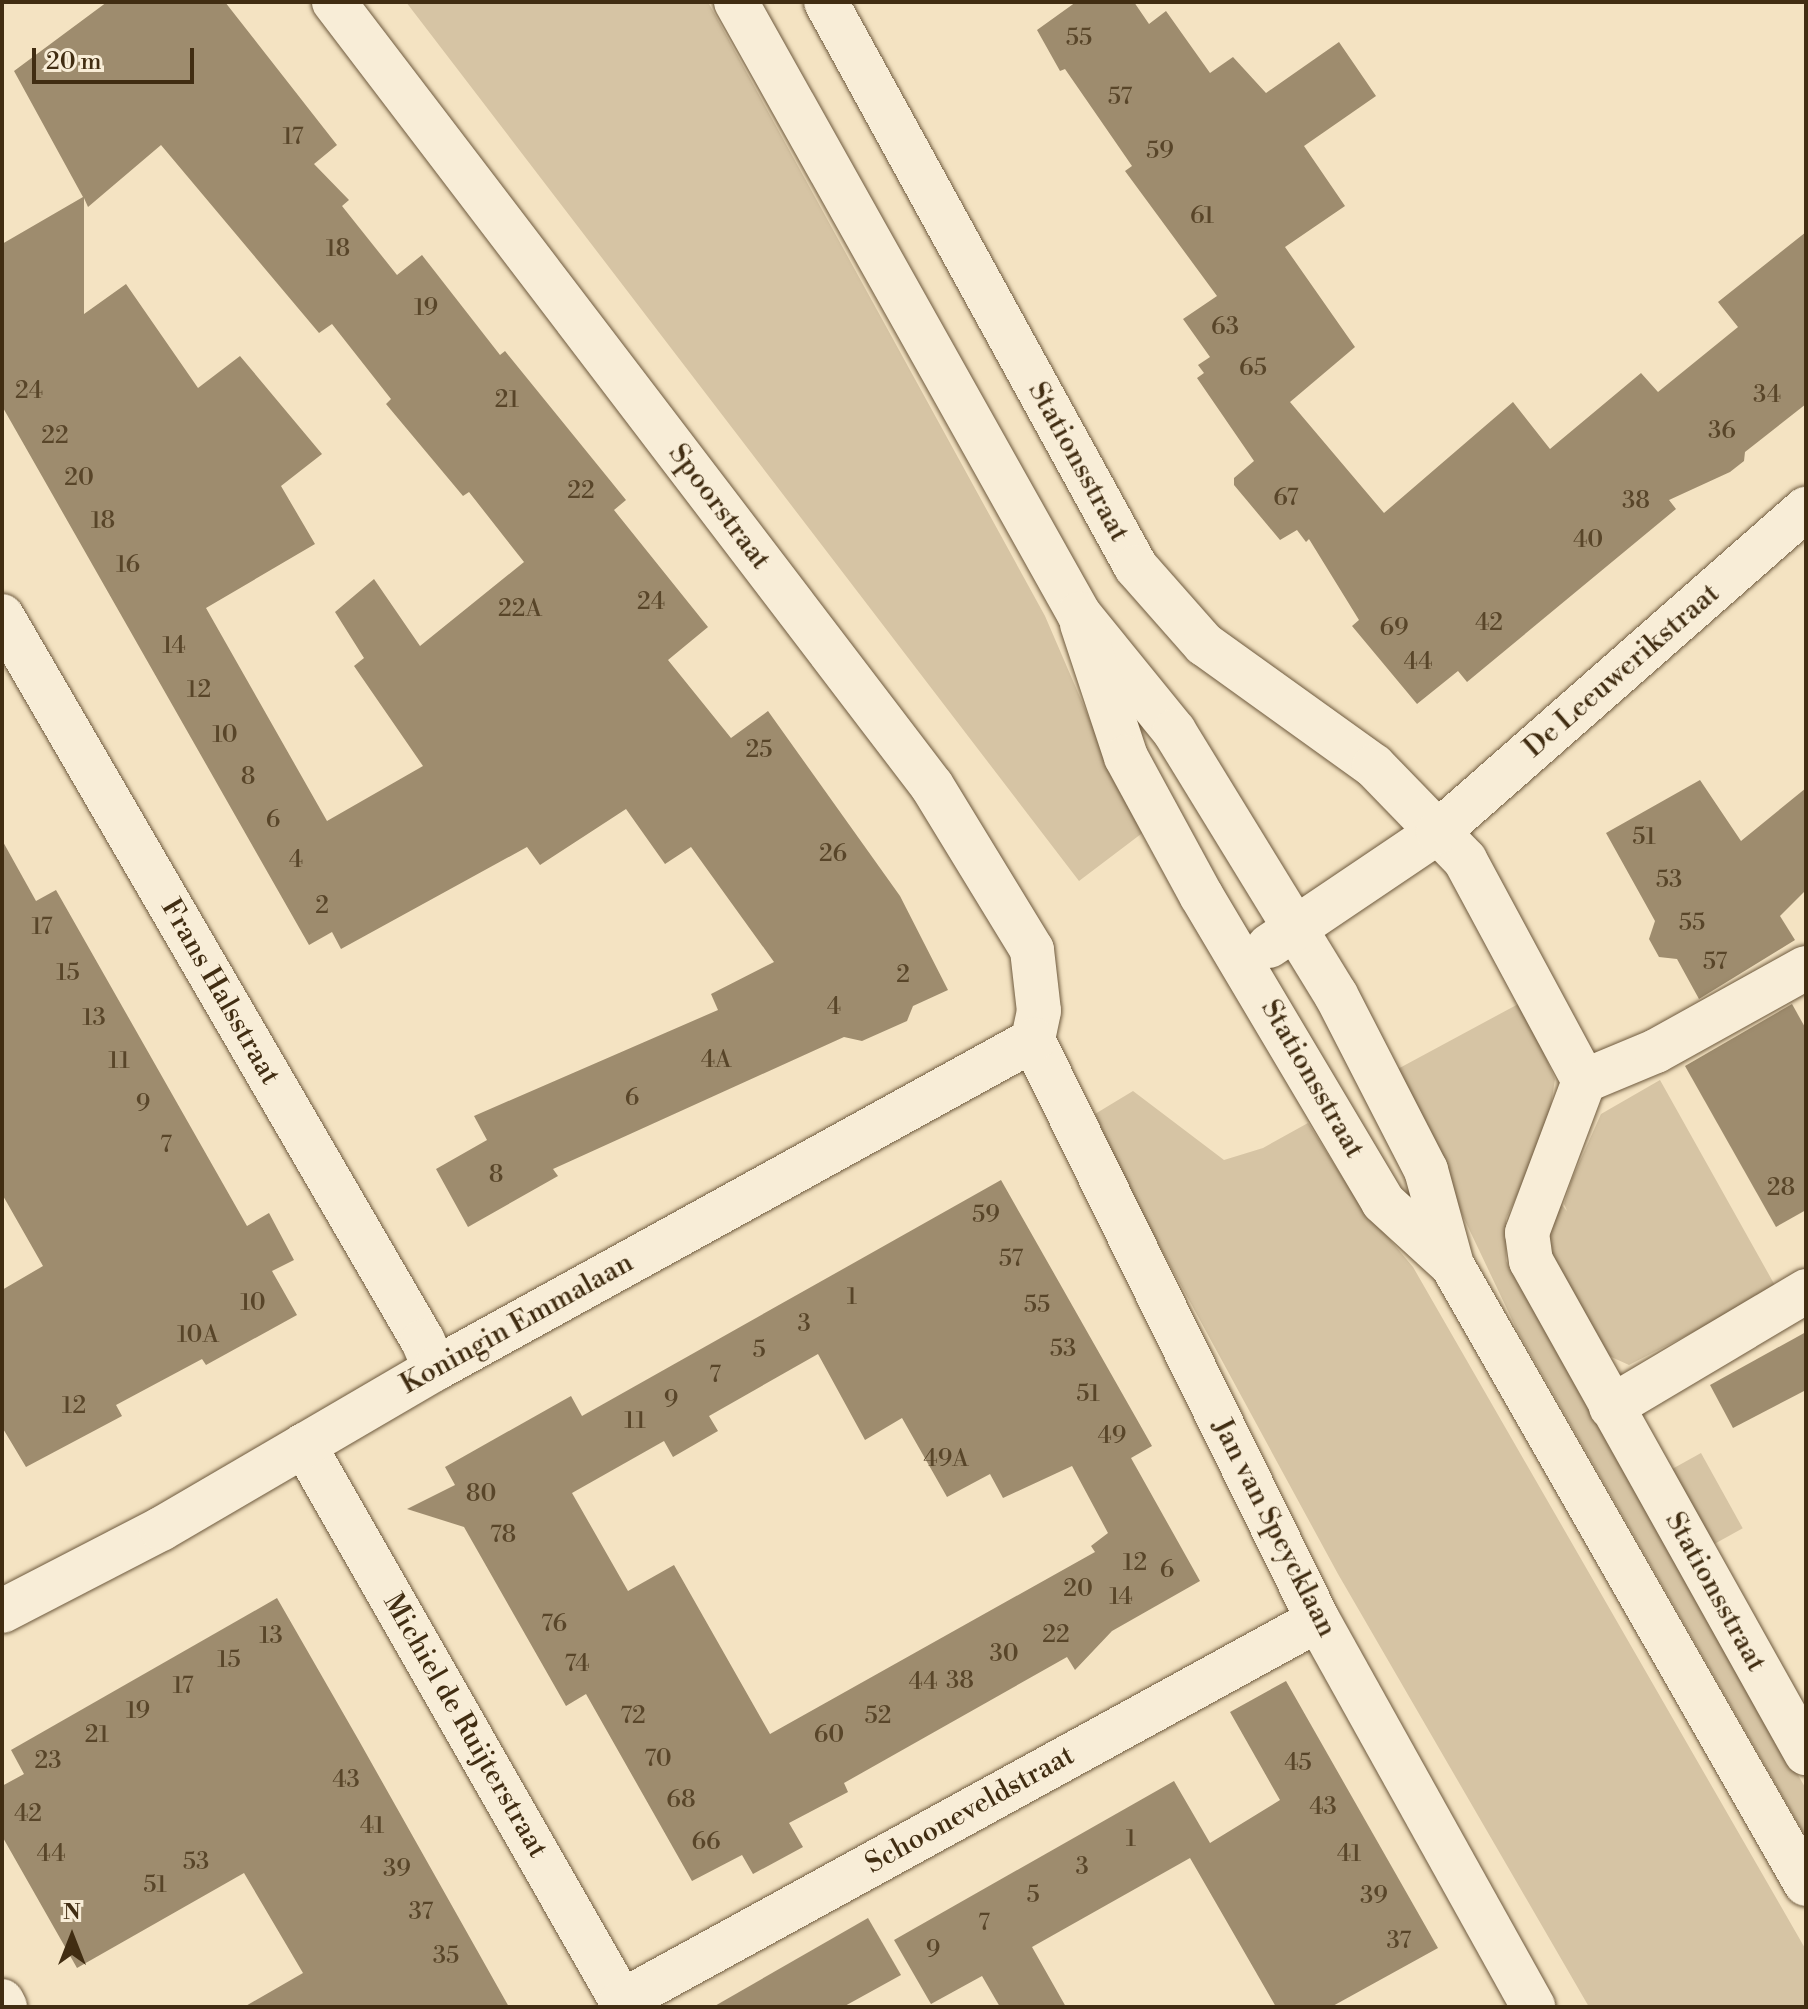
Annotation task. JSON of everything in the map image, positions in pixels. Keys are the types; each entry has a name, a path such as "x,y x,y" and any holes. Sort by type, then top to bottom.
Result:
{"street":[{"name":"Spoorstraat","path":"334,2 932,786 1032,950 1039,1011 1033,1040"},
{"name":"Stationsstraat","path":"736,2 1079,614 1174,731 1336,995 1426,1170 1452,1265 1806,1884"},
{"name":"Stationsstraat","path":"826,2 1136,567 1204,644 1374,766 1438,832"},
{"name":"De Leeuwerikstraat","path":"1245,961 1438,832 1806,509"},
{"name":"Stationsstraat","path":"1079,614 1126,757 1201,895 1245,961 1383,1202 1452,1265"},
{"name":"Frans Halsstraat","path":"2,616 13,663 416,1327 435,1369"},
{"path":"1438,832 1465,860 1584,1081 1656,1051 1806,968"},
{"name":"Koningin Emmalaan","path":"2,1611 161,1529 435,1369 1033,1040"},
{"name":"Jan van Speycklaan","path":"1033,1040 1318,1620 1533,2007"},
{"name":"Stationsstraat","path":"1584,1081 1527,1233 1531,1261 1806,1753"},
{"path":"1611,1407 1806,1291"},
{"name":"Michiel de Ruijterstraat","path":"304,1445 624,2004"},
{"name":"Schooneveldstraat","path":"624,2004 1318,1620"},
{"path":"2,2001 5,2007"}],"shaded area":[{"path":"406,2 708,2 1045,616 1111,769 1145,831 1079,881"},
{"path":"1522,1002 1555,1079 1547,1131 1506,1219 1506,1261 1806,1789 1806,1837 1517,1330 1394,1071"},
{"path":"1660,1080 1777,1289 1629,1365 1607,1355 1547,1252 1546,1237 1561,1204 1567,1211 1564,1204 1572,1179 1601,1114"},
{"path":"1133,1091 1224,1160 1263,1148 1308,1123 1358,1202 1413,1267 1806,1950 1806,2007 1589,2007 1338,1574 1133,1197 1095,1114"},
{"path":"1701,1453 1743,1528 1712,1545 1670,1470"}],"building":[{"path":"107,2 225,2 337,145 314,164 349,200 342,206 397,275 422,255 500,355 505,351 626,500 614,510 708,627 668,660 731,738 768,711 900,896 948,990 913,1006 907,1021 862,1041 844,1037 553,1169 558,1176 468,1227 436,1169 487,1140 474,1116 718,1010 711,994 774,962 691,847 665,864 626,809 540,865 527,847 341,949 332,932 309,945 2,406 2,244 83,197 14,71","holes":["161,145 319,333 332,324 391,399 386,404 463,496 469,492 524,562 420,646 374,579 335,612 364,658 354,666 423,766 327,821 206,608 315,544 281,486 322,454 240,356 198,388 126,284 84,314 84,198 88,207"]},
{"path":"1076,2 1134,2 1149,24 1166,11 1210,73 1233,57 1266,93 1339,42 1376,96 1304,146 1345,206 1285,247 1355,347 1290,402 1384,513 1513,402 1550,449 1641,373 1658,392 1738,327 1718,302 1806,232 1806,404 1745,452 1744,461 1730,472 1669,500 1676,509 1467,682 1458,671 1417,704 1352,626 1359,620 1309,539 1306,542 1297,530 1280,540 1234,485 1234,478 1254,461 1197,378 1204,373 1198,365 1210,357 1183,319 1217,296 1125,171 1132,166 1065,69 1060,71 1037,30"},
{"path":"1700,780 1741,841 1806,788 1806,890 1780,916 1795,940 1699,999 1677,959 1659,957 1649,939 1655,921 1606,833"},
{"path":"2,840 36,901 56,890 247,1226 269,1213 294,1260 272,1271 297,1315 206,1365 202,1359 116,1405 122,1416 26,1467 2,1427 2,1290 43,1266 2,1194"},
{"path":"1792,1004 1806,1029 1806,1210 1776,1227 1685,1066"},
{"path":"1001,1180 1152,1446 1131,1458 1200,1581 1112,1631 1075,1670 1067,1657 844,1783 848,1792 789,1823 803,1847 753,1874 742,1855 692,1881 586,1694 566,1706 464,1527 407,1509 455,1485 445,1467 571,1396 582,1416","holes":["818,1354 865,1440 902,1418 947,1497 990,1474 1003,1498 1072,1466 1108,1533 1091,1546 1095,1552 770,1734 674,1565 628,1591 572,1493 664,1441 673,1457 718,1431 709,1416"]},
{"path":"1806,1332 1806,1390 1733,1428 1710,1385"},
{"path":"277,1598 509,2007 244,2007 303,1973 244,1873 77,1968 2,1836 2,1786 24,1774 11,1750"},
{"path":"1286,1681 1438,1948 1331,2007 1276,2007 1190,1858 1032,1947 1066,2007 1000,2007 982,1976 931,2004 894,1940 1174,1781 1210,1843 1280,1800 1230,1712"},
{"path":"868,1918 901,1975 843,2007 713,2007"}]}
